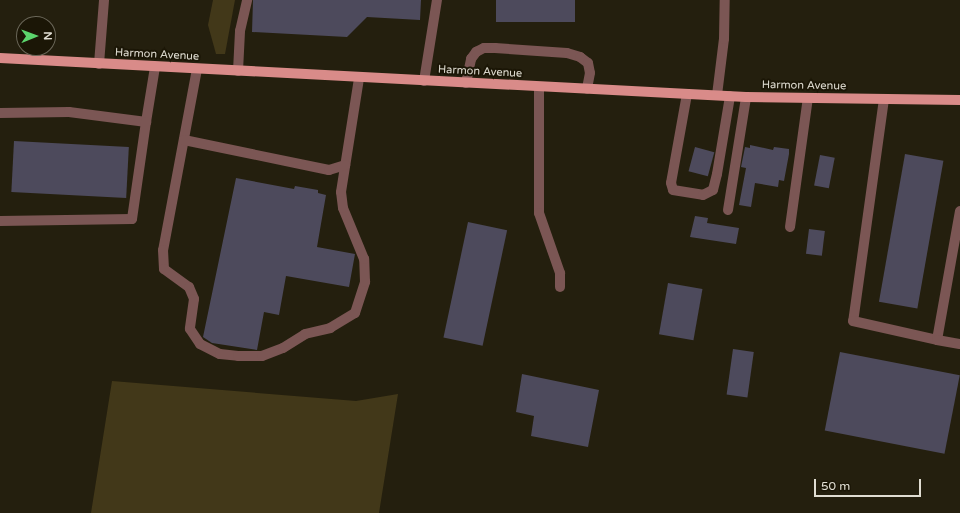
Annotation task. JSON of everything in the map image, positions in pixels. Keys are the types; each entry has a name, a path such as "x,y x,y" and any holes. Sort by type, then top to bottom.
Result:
{"main road":[{"name":"Harmon Avenue","path":"0,58 359,78 746,97 960,100"}],"lane":[{"path":"99,64 104,0"},
{"path":"238,71 240,30 247,0"},
{"path":"424,81 437,0"},
{"path":"717,95 724,39 726,0"},
{"path":"466,83 471,59 476,52 484,48 495,48 567,53 580,57 588,63 590,73 587,89"},
{"path":"0,221 132,219 155,67"},
{"path":"197,69 163,250 164,269 189,286 194,299 190,329 200,344 220,354 262,356 284,348 305,334 330,328 355,314 365,282 364,260 343,208 341,192 359,78"},
{"path":"539,86 539,213 560,273 560,287"},
{"path":"687,94 671,183 673,190 703,195 713,190 730,96"},
{"path":"728,210 746,97"},
{"path":"790,227 808,98"},
{"path":"884,99 853,322 960,344"},
{"path":"0,113 69,112 146,122"},
{"path":"184,140 329,170 346,165"},
{"path":"937,340 960,211"}],"shaded area":[{"path":"213,0 235,0 225,54 216,54 208,25"},
{"path":"112,381 356,401 398,394 379,513 91,513"}],"building":[{"path":"253,0 421,0 420,20 367,17 347,37 252,32"},
{"path":"496,0 575,0 575,22 496,22"},
{"path":"14,141 129,147 126,198 11,192"},
{"path":"750,145 773,150 774,147 789,149 784,181 779,180 778,187 755,183 751,207 739,205 746,168 741,167 745,147 750,148"},
{"path":"695,147 714,152 708,176 689,171"},
{"path":"905,154 943,161 917,308 879,302"},
{"path":"820,155 835,158 829,188 814,185"},
{"path":"236,178 294,189 295,186 318,190 318,193 326,195 317,247 355,254 349,287 286,276 279,315 264,312 257,350 212,343 203,337"},
{"path":"695,216 708,218 707,223 739,228 736,244 690,237"},
{"path":"468,222 507,230 483,346 443,337"},
{"path":"809,229 825,231 822,256 806,254"},
{"path":"668,283 702,289 693,340 659,334"},
{"path":"733,349 754,352 747,397 727,395"},
{"path":"840,352 960,375 944,454 825,431"},
{"path":"522,374 599,390 588,447 531,436 534,416 516,412"}]}
